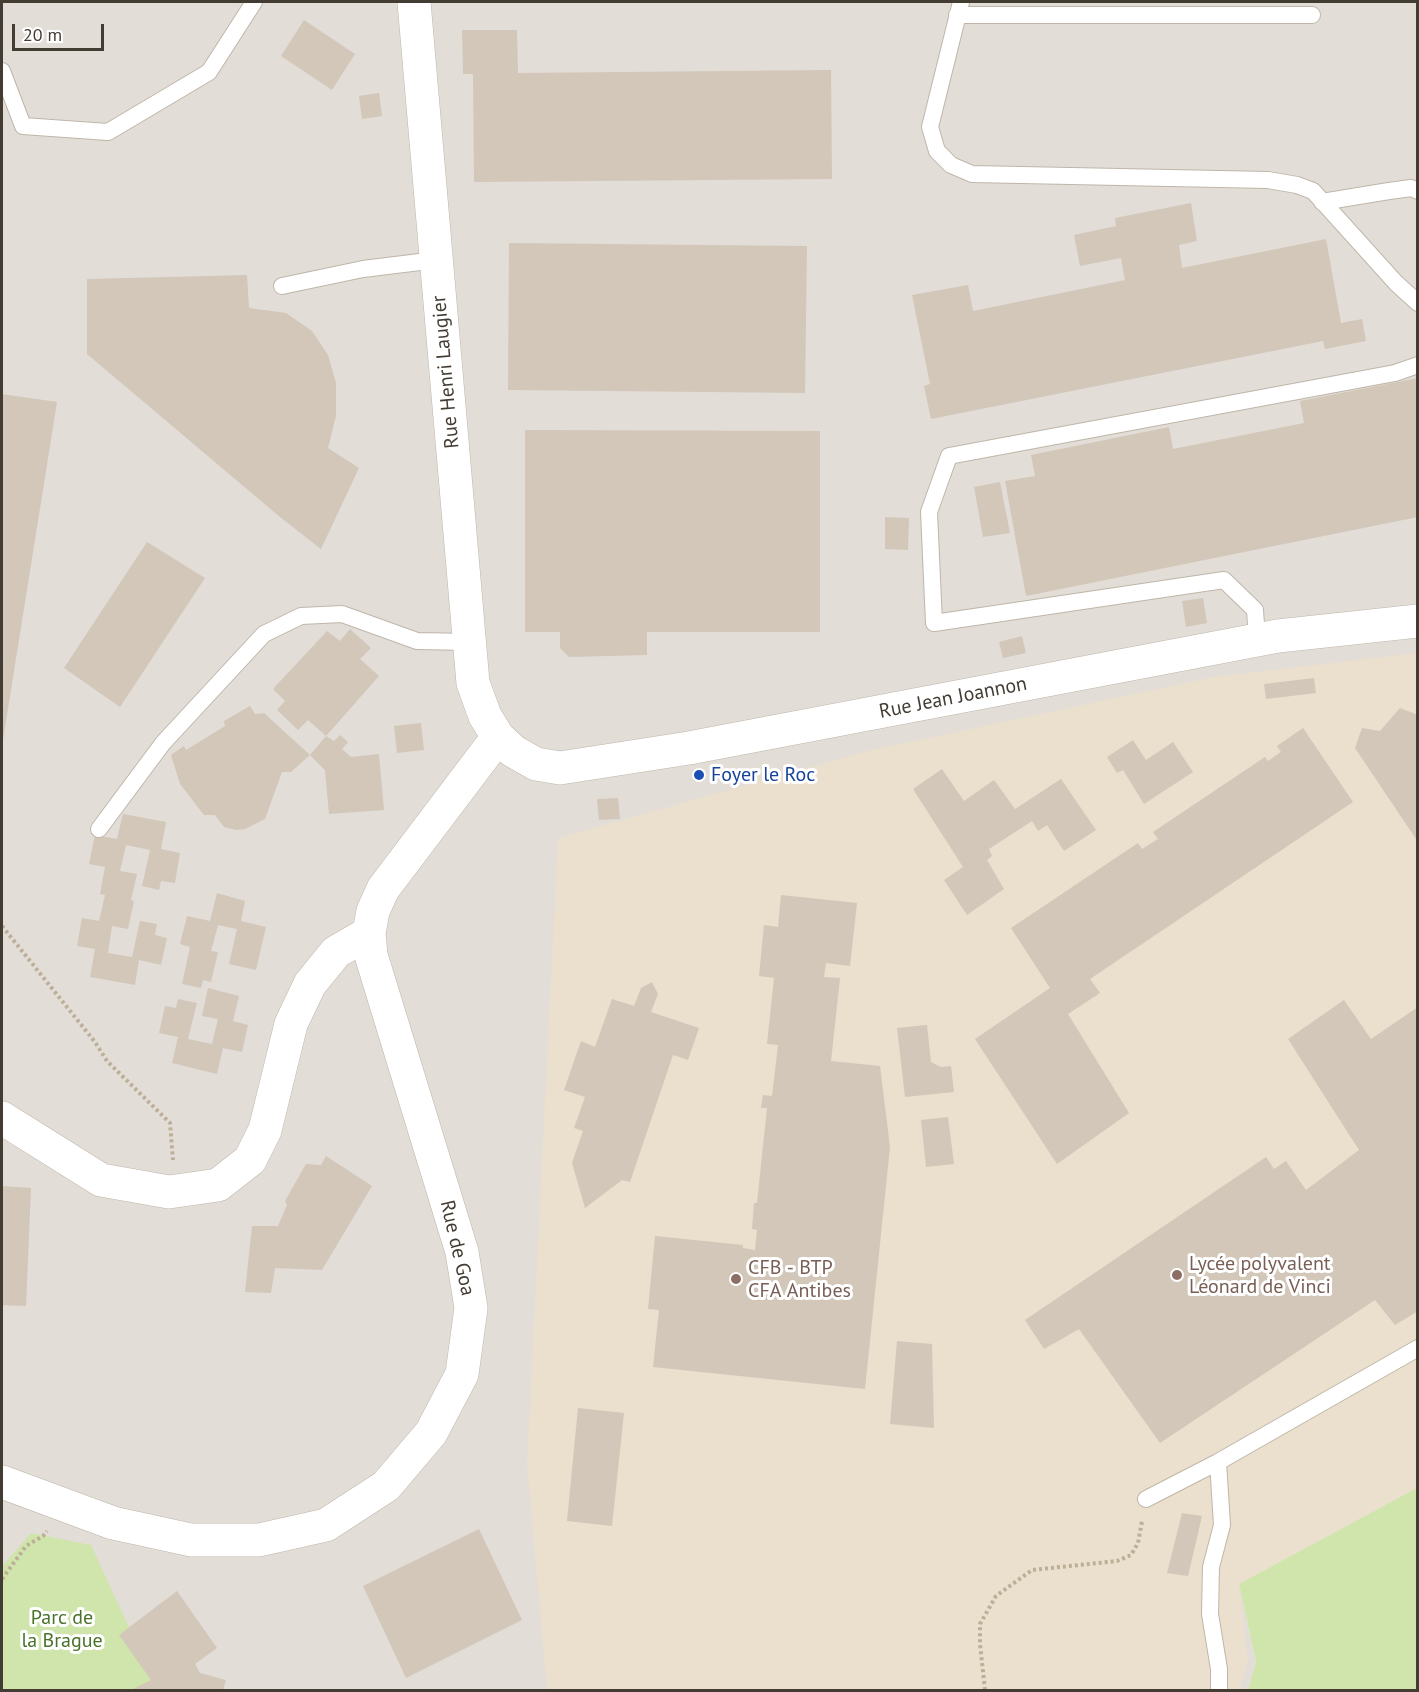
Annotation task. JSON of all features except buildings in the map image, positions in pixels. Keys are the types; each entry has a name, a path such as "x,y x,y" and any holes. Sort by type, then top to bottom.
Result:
{"street":[{"name":"Rue Henri Laugier","path":"414,2 473,683 485,716 498,737"},
{"name":"Rue Jean Joannon","path":"498,737 513,751 536,764 560,768 700,746 1257,639 1418,621"},
{"name":"Rue de Goa","path":"2,1482 113,1523 191,1540 259,1540 326,1526 386,1486 431,1433 462,1374 471,1308 462,1252 371,955 369,933 373,911 383,889 498,737"},
{"path":"2,1118 101,1180 169,1192 218,1185 250,1160 265,1130 291,1024 310,984 336,951 369,933"}],"lane":[{"path":"2,71 23,126 108,132 209,72 254,2"},
{"path":"1312,15 959,8 930,127 937,151 951,165 972,174 1268,180 1298,185 1312,191 1396,283 1418,303"},
{"path":"1322,202 1389,191 1411,189 1418,191"},
{"path":"282,285 363,269 436,260"},
{"path":"1257,639 1255,610 1224,580 934,622 929,512 949,456 1395,373 1418,365"},
{"path":"99,829 163,743 264,634 301,616 342,614 417,641 469,642"},
{"path":"1146,1499 1218,1462 1418,1348"},
{"path":"1218,1462 1222,1525 1211,1567 1210,1614 1219,1669 1219,1690"}],"path":[{"path":"2,926 95,1042 107,1062 170,1123 174,1170"},
{"path":"985,1690 980,1624 996,1596 1032,1570 1117,1561 1131,1555 1138,1543 1146,1499"},
{"path":"2,1579 26,1546 43,1536 64,1506"}],"shaded area":[{"path":"2,2 1417,2 1417,1488 1239,1584 1256,1662 1248,1690 63,1690 58,1557 2,1565"},
{"path":"1417,653 1417,1488 1239,1584 1248,1662 1239,1690 547,1690 527,1463 558,838 868,751 1214,677"}],"green space":[{"path":"1417,1488 1417,1690 1248,1690 1256,1662 1239,1584"},
{"name":"Parc de la Brague","path":"31,1533 91,1545 158,1690 2,1690 2,1565"}],"place":[{"name":"Foyer le Roc","path":"699,775"},
{"name":"Lycée polyvalent Léonard de Vinci","path":"1177,1275"},
{"name":"CFB - BTP CFA Antibes","path":"736,1279"}]}
